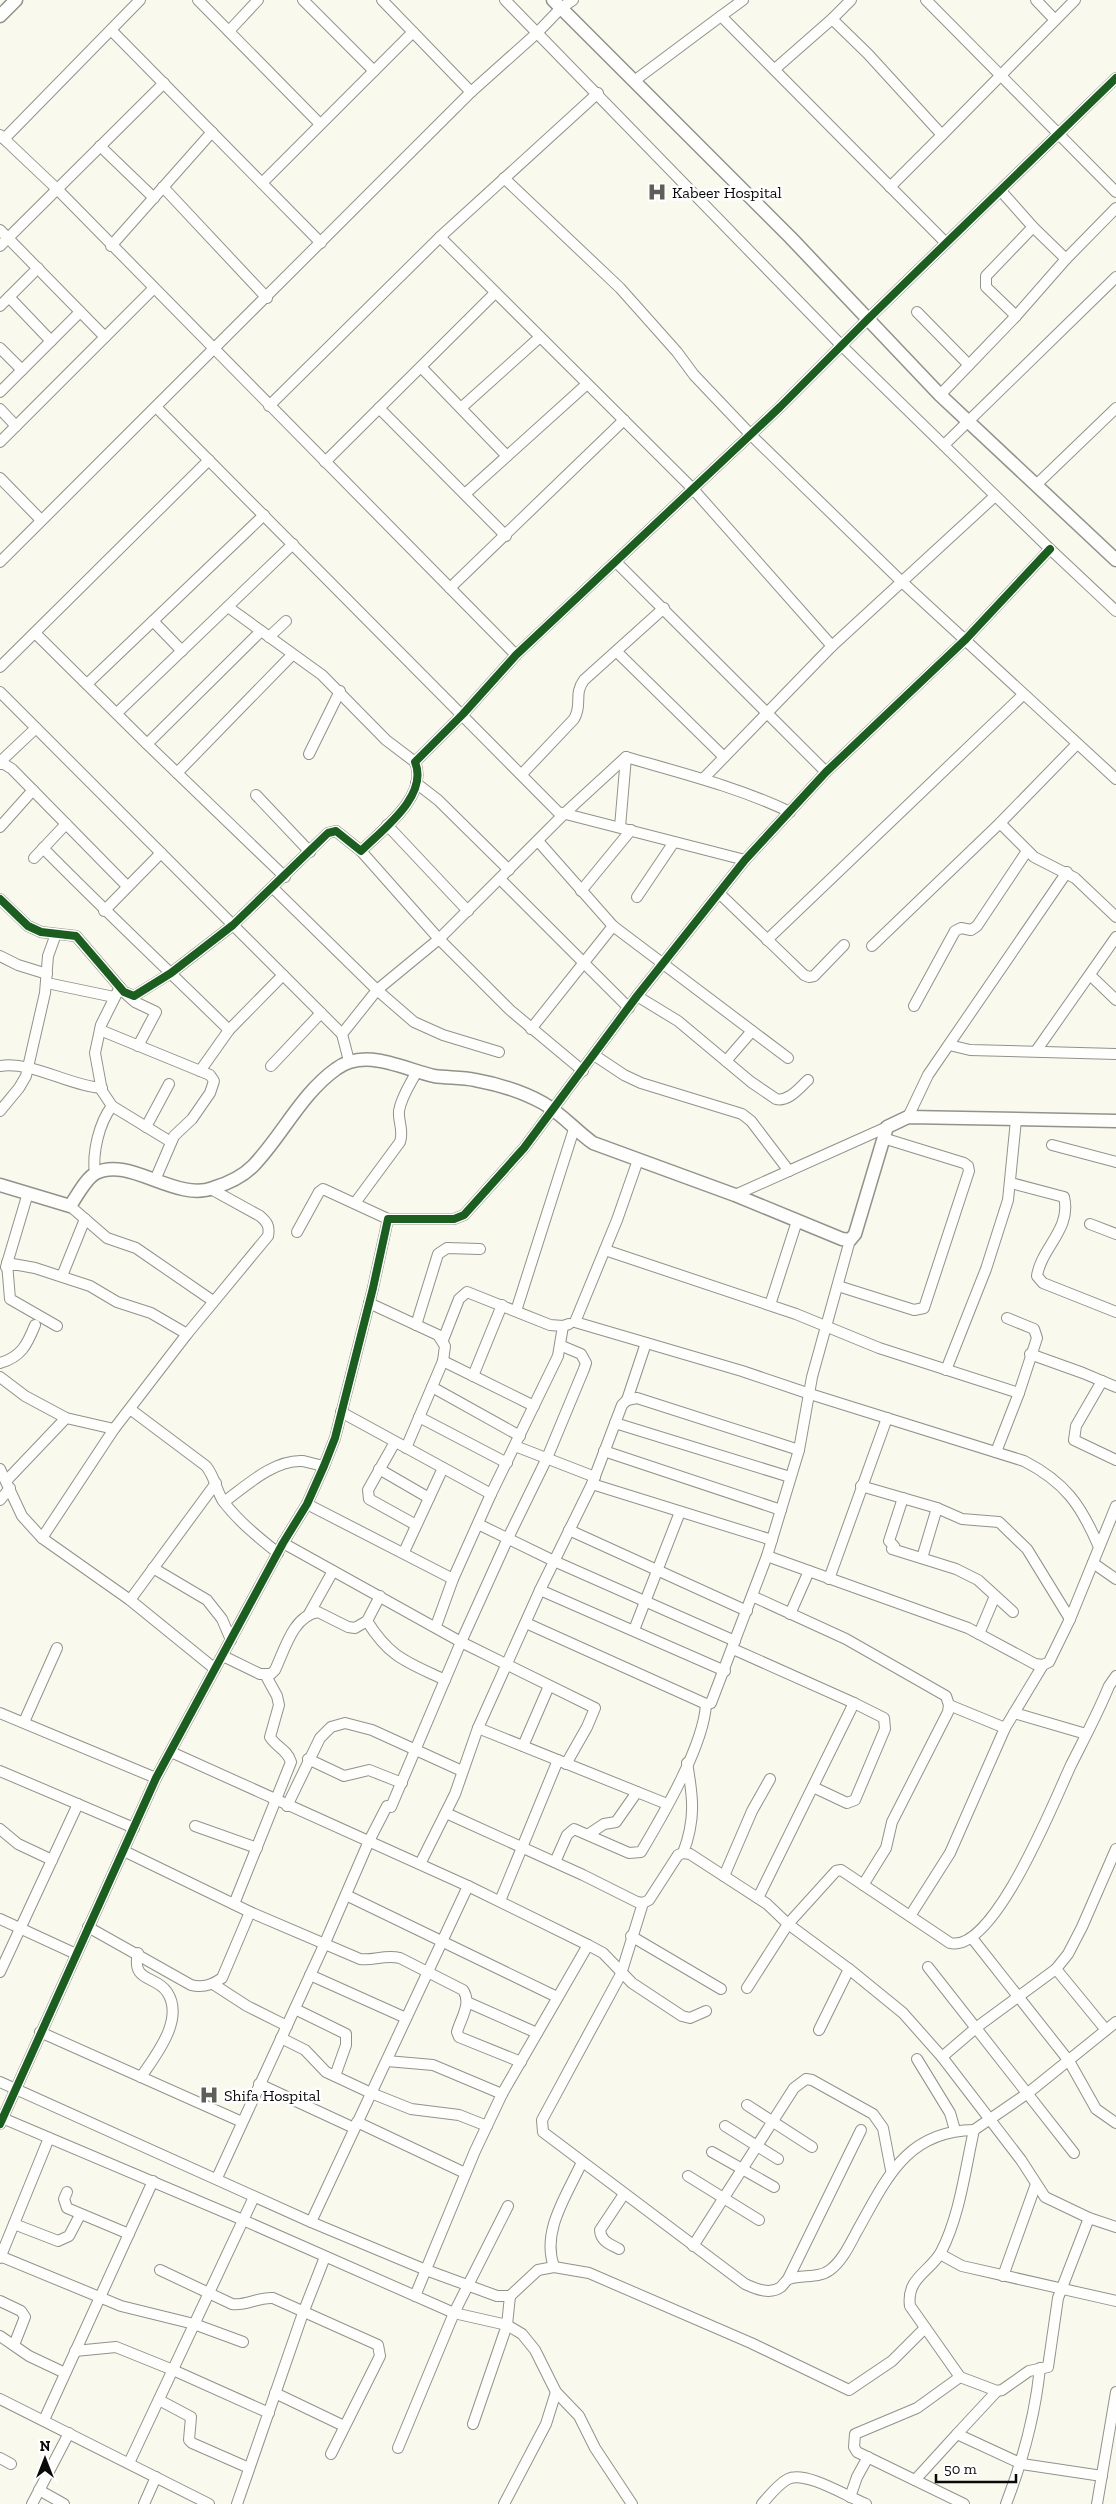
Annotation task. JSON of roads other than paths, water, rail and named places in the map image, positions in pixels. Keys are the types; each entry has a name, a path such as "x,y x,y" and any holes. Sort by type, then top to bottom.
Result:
{"street":[{"path":"0,16 16,0"},
{"path":"140,0 2,136 57,189 153,289 516,655"},
{"path":"198,0 320,124"},
{"path":"229,31 258,0"},
{"path":"303,0 374,71"},
{"path":"382,0 471,92"},
{"path":"505,0 598,93 841,344 995,496 1013,510 1050,549 1116,611"},
{"path":"0,562 267,298 471,92 537,33 557,4 573,0"},
{"path":"634,81 743,0"},
{"path":"775,69 851,0"},
{"path":"926,0 1116,192"},
{"path":"1036,0 1055,20"},
{"path":"890,187 1075,0"},
{"path":"557,4 791,238 940,395 1036,486 1113,553"},
{"path":"721,16 946,243"},
{"path":"832,19 868,54 942,135"},
{"path":"111,30 321,243"},
{"path":"262,183 413,32"},
{"path":"414,762 463,714 516,655 694,489 1116,78"},
{"path":"0,246 164,83"},
{"path":"270,406 440,237 598,93"},
{"path":"111,246 212,132"},
{"path":"100,146 154,198"},
{"path":"504,178 620,288 677,352 694,375 750,435 1023,695 1116,779"},
{"path":"163,187 267,298"},
{"path":"1001,191 1033,227 1066,259"},
{"path":"940,395 1116,208"},
{"path":"1016,316 986,287 984,281 986,276 1033,227"},
{"path":"0,230 105,337"},
{"path":"440,237 694,489 832,646"},
{"path":"0,306 38,268"},
{"path":"944,445 1116,277"},
{"path":"0,442 153,289"},
{"path":"325,462 495,293"},
{"path":"9,297 51,341"},
{"path":"0,392 80,312"},
{"path":"917,312 968,365"},
{"path":"461,408 540,337"},
{"path":"0,348 22,370"},
{"path":"421,367 507,456"},
{"path":"465,494 587,384"},
{"path":"156,407 463,714 558,812 745,860"},
{"path":"379,408 506,536"},
{"path":"1036,486 1116,408"},
{"path":"0,409 16,426"},
{"path":"450,588 624,420"},
{"path":"0,667 209,460"},
{"path":"0,478 41,520"},
{"path":"703,779 832,646 901,580 995,496"},
{"path":"87,684 264,515"},
{"path":"117,713 293,544"},
{"path":"298,1232 321,1190 327,1190 388,1219 454,1219 464,1215 524,1148 637,996 720,894 745,860 826,772 966,639 1050,549"},
{"path":"616,562 826,772"},
{"path":"228,607 322,675 340,691 386,740 414,762 418,777 413,795 361,852"},
{"path":"522,774 574,719 579,711 577,692 584,680 664,608"},
{"path":"153,621 182,651"},
{"path":"147,744 265,634 286,621"},
{"path":"35,632 147,744 285,877"},
{"path":"617,652 724,757"},
{"path":"177,773 292,655"},
{"path":"309,754 340,691"},
{"path":"0,692 342,1034 349,1061"},
{"path":"767,940 1023,695"},
{"path":"36,727 0,763 12,769 127,886"},
{"path":"872,946 1000,823 1077,744"},
{"path":"626,757 703,779 770,802 790,812"},
{"path":"342,1034 377,990 439,939 565,813 626,757"},
{"path":"620,827 626,757"},
{"path":"416,783 438,800 509,870"},
{"path":"0,827 33,790"},
{"path":"256,795 310,852"},
{"path":"1000,823 1027,851 1045,863 1067,872 1116,917"},
{"path":"34,858 66,824"},
{"path":"387,825 468,911"},
{"path":"581,891 631,830"},
{"path":"124,991 138,995 171,973 233,925 285,877 328,833 336,831 361,852 439,939 531,1029 582,1071"},
{"path":"538,841 613,926 662,965 788,1058"},
{"path":"637,897 674,842"},
{"path":"43,848 104,911 229,1030"},
{"path":"914,1006 955,931 961,928 971,930 977,926 1027,851"},
{"path":"104,911 161,853"},
{"path":"736,1195 885,1132 908,1116 928,1074 1067,872"},
{"path":"500,878 629,1008"},
{"path":"273,888 404,1014 425,1028 499,1052"},
{"path":"720,894 804,975 814,976 844,945"},
{"path":"0,899 28,926 40,932 76,936 135,1002 156,1012 138,1046"},
{"path":"531,1029 585,964 613,926"},
{"path":"0,1111 19,1088 27,1070 47,978 48,956 56,934"},
{"path":"1036,1051 1116,937"},
{"path":"0,956 47,978 114,998"},
{"path":"200,1071 229,1030 283,975"},
{"path":"1090,975 1116,1000"},
{"path":"124,991 114,998 100,1030 96,1062 102,1088 112,1106 172,1142"},
{"path":"637,996 678,1021 751,1082 780,1100 789,1097 808,1080"},
{"path":"271,1066 321,1013"},
{"path":"100,1030 200,1071 212,1078 212,1089 192,1118 178,1132 156,1180"},
{"path":"726,1061 752,1032"},
{"path":"949,1045 970,1050 1116,1054"},
{"path":"594,1055 641,1084 742,1114 751,1121 789,1171"},
{"path":"95,1174 115,1170 135,1173 193,1192 211,1189 252,1167 303,1102 336,1068 349,1061 382,1061 435,1076 475,1080 537,1100 554,1110 574,1129 593,1143 736,1195 842,1239 850,1240"},
{"path":"0,1066 55,1075 85,1086 102,1088"},
{"path":"355,1203 400,1142 403,1133 399,1114 400,1107 417,1071"},
{"path":"146,1126 169,1084"},
{"path":"70,1206 95,1174 95,1152 106,1115 112,1106"},
{"path":"908,1116 1116,1121"},
{"path":"946,1370 986,1269 1011,1183 1016,1120"},
{"path":"516,1311 574,1129"},
{"path":"526,1623 706,1704 711,1703 714,1699 772,1540 799,1450 812,1377 828,1326 850,1240 855,1234 885,1132"},
{"path":"838,1286 914,1310 924,1308 969,1171 968,1166 964,1163 885,1132"},
{"path":"1052,1145 1116,1162"},
{"path":"575,1322 606,1250 638,1160"},
{"path":"1011,1183 1061,1194 1064,1197 1065,1213 1060,1231 1038,1268 1037,1276 1043,1283 1116,1312"},
{"path":"0,1185 70,1206 107,1238 136,1248 213,1301"},
{"path":"42,1538 114,1429 213,1301 268,1236 269,1229 266,1221 260,1216 211,1189"},
{"path":"2,1286 28,1194"},
{"path":"62,1276 85,1219"},
{"path":"388,1219 369,1304 341,1412 324,1466 307,1504 281,1548 156,1778 1,2120 153,2181 454,2313 507,2325 522,2334 535,2350 556,2392 579,2416 595,2448 632,2504"},
{"path":"770,1305 797,1220"},
{"path":"1090,1224 1116,1234"},
{"path":"416,1325 438,1254 447,1248 480,1249"},
{"path":"606,1250 770,1305 828,1326 879,1348 1019,1393"},
{"path":"7,1263 62,1276 90,1286 117,1302 152,1314 187,1334"},
{"path":"7,1263 10,1299 57,1326"},
{"path":"406,1448 443,1361 445,1346 443,1340 462,1294 472,1292 550,1325 563,1326 575,1322 742,1371 1024,1461 1046,1472 1068,1491 1087,1519 1099,1547"},
{"path":"369,1304 416,1325 443,1340"},
{"path":"473,1376 502,1305"},
{"path":"996,1452 1019,1393 1030,1354 1037,1338 1036,1332 1007,1318"},
{"path":"0,1363 10,1360 23,1350 35,1325"},
{"path":"436,1626 453,1579 491,1494 562,1346 563,1326"},
{"path":"420,1864 446,1813 478,1728 506,1665 593,1481 622,1405 627,1400 646,1343"},
{"path":"217,2178 324,1945 369,1841 402,1783 461,1642 547,1458 586,1363 581,1354 562,1346"},
{"path":"1030,1354 1116,1387"},
{"path":"443,1361 534,1406"},
{"path":"0,1377 26,1396 66,1418 114,1429"},
{"path":"1102,1381 1076,1426 1074,1440 1116,1460"},
{"path":"432,1387 520,1436"},
{"path":"627,1400 637,1398 799,1450"},
{"path":"130,1409 206,1466 224,1502 250,1529 281,1548 333,1571 380,1596 436,1626 461,1642 594,1708 587,1727 562,1762 500,1901"},
{"path":"341,1412 491,1494"},
{"path":"420,1416 506,1463"},
{"path":"0,1500 8,1484 66,1418"},
{"path":"829,1578 861,1486 888,1418"},
{"path":"615,1423 790,1476"},
{"path":"395,1442 368,1490 369,1499 416,1525"},
{"path":"515,1446 547,1458 593,1481 680,1512 772,1540"},
{"path":"604,1451 780,1510"},
{"path":"224,1502 271,1469 285,1463 302,1461 324,1466"},
{"path":"404,1552 443,1468"},
{"path":"0,1469 22,1516 42,1538 130,1600 215,1670"},
{"path":"379,1469 429,1498"},
{"path":"130,1600 216,1483"},
{"path":"861,1486 937,1508 962,1519 995,1521 1011,1532 1027,1549 1070,1619"},
{"path":"904,1498 888,1541 894,1546 892,1549 956,1569 978,1580 1014,1612"},
{"path":"307,1504 404,1552 453,1579"},
{"path":"910,1916 950,1853 1005,1728 1043,1665 1048,1662 1070,1619 1116,1506"},
{"path":"922,1558 937,1508"},
{"path":"634,1630 680,1512"},
{"path":"478,1524 645,1602 884,1718 886,1722 885,1729 855,1800 846,1803 813,1787"},
{"path":"569,1530 747,1611"},
{"path":"767,1556 979,1634 1035,1664 1043,1665"},
{"path":"1093,1563 1116,1579"},
{"path":"153,1568 207,1600 222,1619 231,1640"},
{"path":"266,1676 275,1670 296,1626 309,1614 333,1571"},
{"path":"790,1614 809,1571"},
{"path":"540,1590 725,1671"},
{"path":"309,1614 318,1612 325,1614 348,1627 355,1628 367,1621 380,1596"},
{"path":"752,1596 846,1639 946,1696 949,1705 928,1753 892,1822 886,1848 863,1884"},
{"path":"979,1634 995,1596"},
{"path":"367,1621 380,1642 392,1654 445,1680"},
{"path":"24,1722 57,1648"},
{"path":"223,1656 266,1676 277,1696 279,1704 270,1737 273,1742 285,1750 291,1762 234,1904"},
{"path":"748,1988 788,1924 836,1871 841,1870 950,1943 963,1944 972,1938 999,1908 1027,1863 1086,1734 1116,1676"},
{"path":"523,1746 549,1686"},
{"path":"758,1898 854,1703"},
{"path":"555,1862 570,1831 578,1829 629,1853 641,1852 667,1804 702,1730 706,1704"},
{"path":"949,1705 1005,1728"},
{"path":"0,1712 156,1778"},
{"path":"1014,1713 1086,1734"},
{"path":"287,1806 308,1759 320,1738 332,1727 345,1723 372,1730 462,1771"},
{"path":"478,1728 667,1804"},
{"path":"170,1752 468,1886 588,1945 603,1953 621,1974 682,2016 690,2018 706,2012"},
{"path":"308,1759 344,1776 369,1770 402,1783"},
{"path":"683,1853 693,1821 693,1798 687,1763"},
{"path":"0,1771 134,1828"},
{"path":"724,1876 752,1811 770,1780"},
{"path":"589,1834 604,1824 616,1822 637,1792"},
{"path":"0,1972 3,1959 20,1928 78,1804"},
{"path":"446,1813 643,1903"},
{"path":"195,1826 257,1848"},
{"path":"0,1829 18,1844 52,1860"},
{"path":"942,2057 1019,1995 1056,1969 1068,1954 1082,1927 1116,1850"},
{"path":"124,1851 250,1912 360,1960 391,1955 463,1990 467,1996 467,2002 456,2032 459,2037 521,2062"},
{"path":"861,2130 788,2279 781,2287 771,2291 759,2290 745,2284 547,2136 541,2125 621,1974 631,1936 643,1903 649,1900 678,1855 683,1853 690,1854 758,1898 788,1924 849,1969 903,2013 942,2057 1050,2201 1089,2218 1116,2226"},
{"path":"311,2222 468,1886"},
{"path":"346,1895 557,1997"},
{"path":"88,1927 138,1953 191,1985 199,1987 213,1984 222,1978 250,1912"},
{"path":"0,1919 76,1954"},
{"path":"631,1936 720,1989"},
{"path":"972,1938 1019,1995 1069,2061 1096,2109 1116,2123"},
{"path":"414,2296 465,2173 502,2094 588,1945"},
{"path":"138,1953 136,1962 139,1971 146,1979 160,1985 167,1992 171,2002 172,2019 160,2050 141,2077"},
{"path":"928,1968 1074,2154"},
{"path":"818,2030 849,1969"},
{"path":"1056,1969 1106,2030"},
{"path":"310,1976 406,2018"},
{"path":"213,1984 247,2006 287,2026"},
{"path":"467,2002 537,2033"},
{"path":"295,2009 346,2034 346,2044 334,2076"},
{"path":"788,2279 828,2272 837,2263 891,2170 929,2138 955,2130 974,2130 990,2121 1069,2061 1116,2022"},
{"path":"40,2032 242,2122"},
{"path":"281,2038 305,2050 321,2067 334,2076 371,2093 411,2109 459,2115 487,2126"},
{"path":"917,2059 950,2113 955,2130"},
{"path":"387,2061 433,2065 502,2094"},
{"path":"693,2246 794,2088 806,2079 812,2080 873,2114 883,2128 891,2170"},
{"path":"0,2082 217,2178 254,2197 311,2222 467,2287 497,2296 510,2296"},
{"path":"259,2084 465,2173"},
{"path":"747,2105 812,2146"},
{"path":"725,2126 778,2159"},
{"path":"974,2130 954,2216 940,2254 918,2276 910,2289 910,2306 960,2378 997,2391"},
{"path":"48,2138 0,2257 131,2309 194,2324 242,2342"},
{"path":"712,2152 742,2171 774,2187"},
{"path":"554,2267 550,2243 553,2225 582,2162"},
{"path":"688,2176 759,2220"},
{"path":"44,2420 153,2181"},
{"path":"1003,2276 1036,2184"},
{"path":"67,2192 64,2199 68,2208 80,2215 129,2234"},
{"path":"619,2249 605,2242 600,2230 624,2194"},
{"path":"129,2463 254,2197"},
{"path":"398,2448 454,2313 508,2206"},
{"path":"14,2224 58,2241 69,2236 80,2215"},
{"path":"915,2480 997,2391 1002,2390 1029,2370 1048,2367 1058,2298 1089,2218"},
{"path":"940,2254 962,2266 1116,2301"},
{"path":"236,2504 303,2313 325,2257"},
{"path":"473,2424 507,2325 510,2296 538,2270 554,2267 589,2273 610,2280 850,2390 892,2360 925,2328"},
{"path":"160,2270 232,2304 240,2305 258,2298 273,2298 378,2345 380,2356 330,2454"},
{"path":"0,2301 21,2311 26,2317 14,2345"},
{"path":"0,2336 29,2356 65,2373"},
{"path":"76,2351 116,2347 269,2413"},
{"path":"1006,2504 1022,2464 1029,2436 1040,2368"},
{"path":"960,2378 917,2408 855,2434 854,2447 857,2452 964,2504"},
{"path":"504,2504 546,2424 556,2392"},
{"path":"1097,2504 1114,2416 1116,2392"},
{"path":"275,2393 344,2426"},
{"path":"0,2399 209,2504"},
{"path":"159,2400 191,2417 188,2435 192,2443 249,2468"},
{"path":"32,2504 69,2433"},
{"path":"956,2434 1022,2464 1102,2476"},
{"path":"850,2497 857,2477 868,2457"},
{"path":"0,2458 11,2464"},
{"path":"762,2504 786,2480 796,2476 808,2478 866,2504"},
{"path":"144,2504 156,2477"},
{"path":"39,2490 64,2504"}],"place":[{"name":"Kabeer Hospital","path":"657,192"},
{"name":"Shifa Hospital","path":"209,2095"}]}
